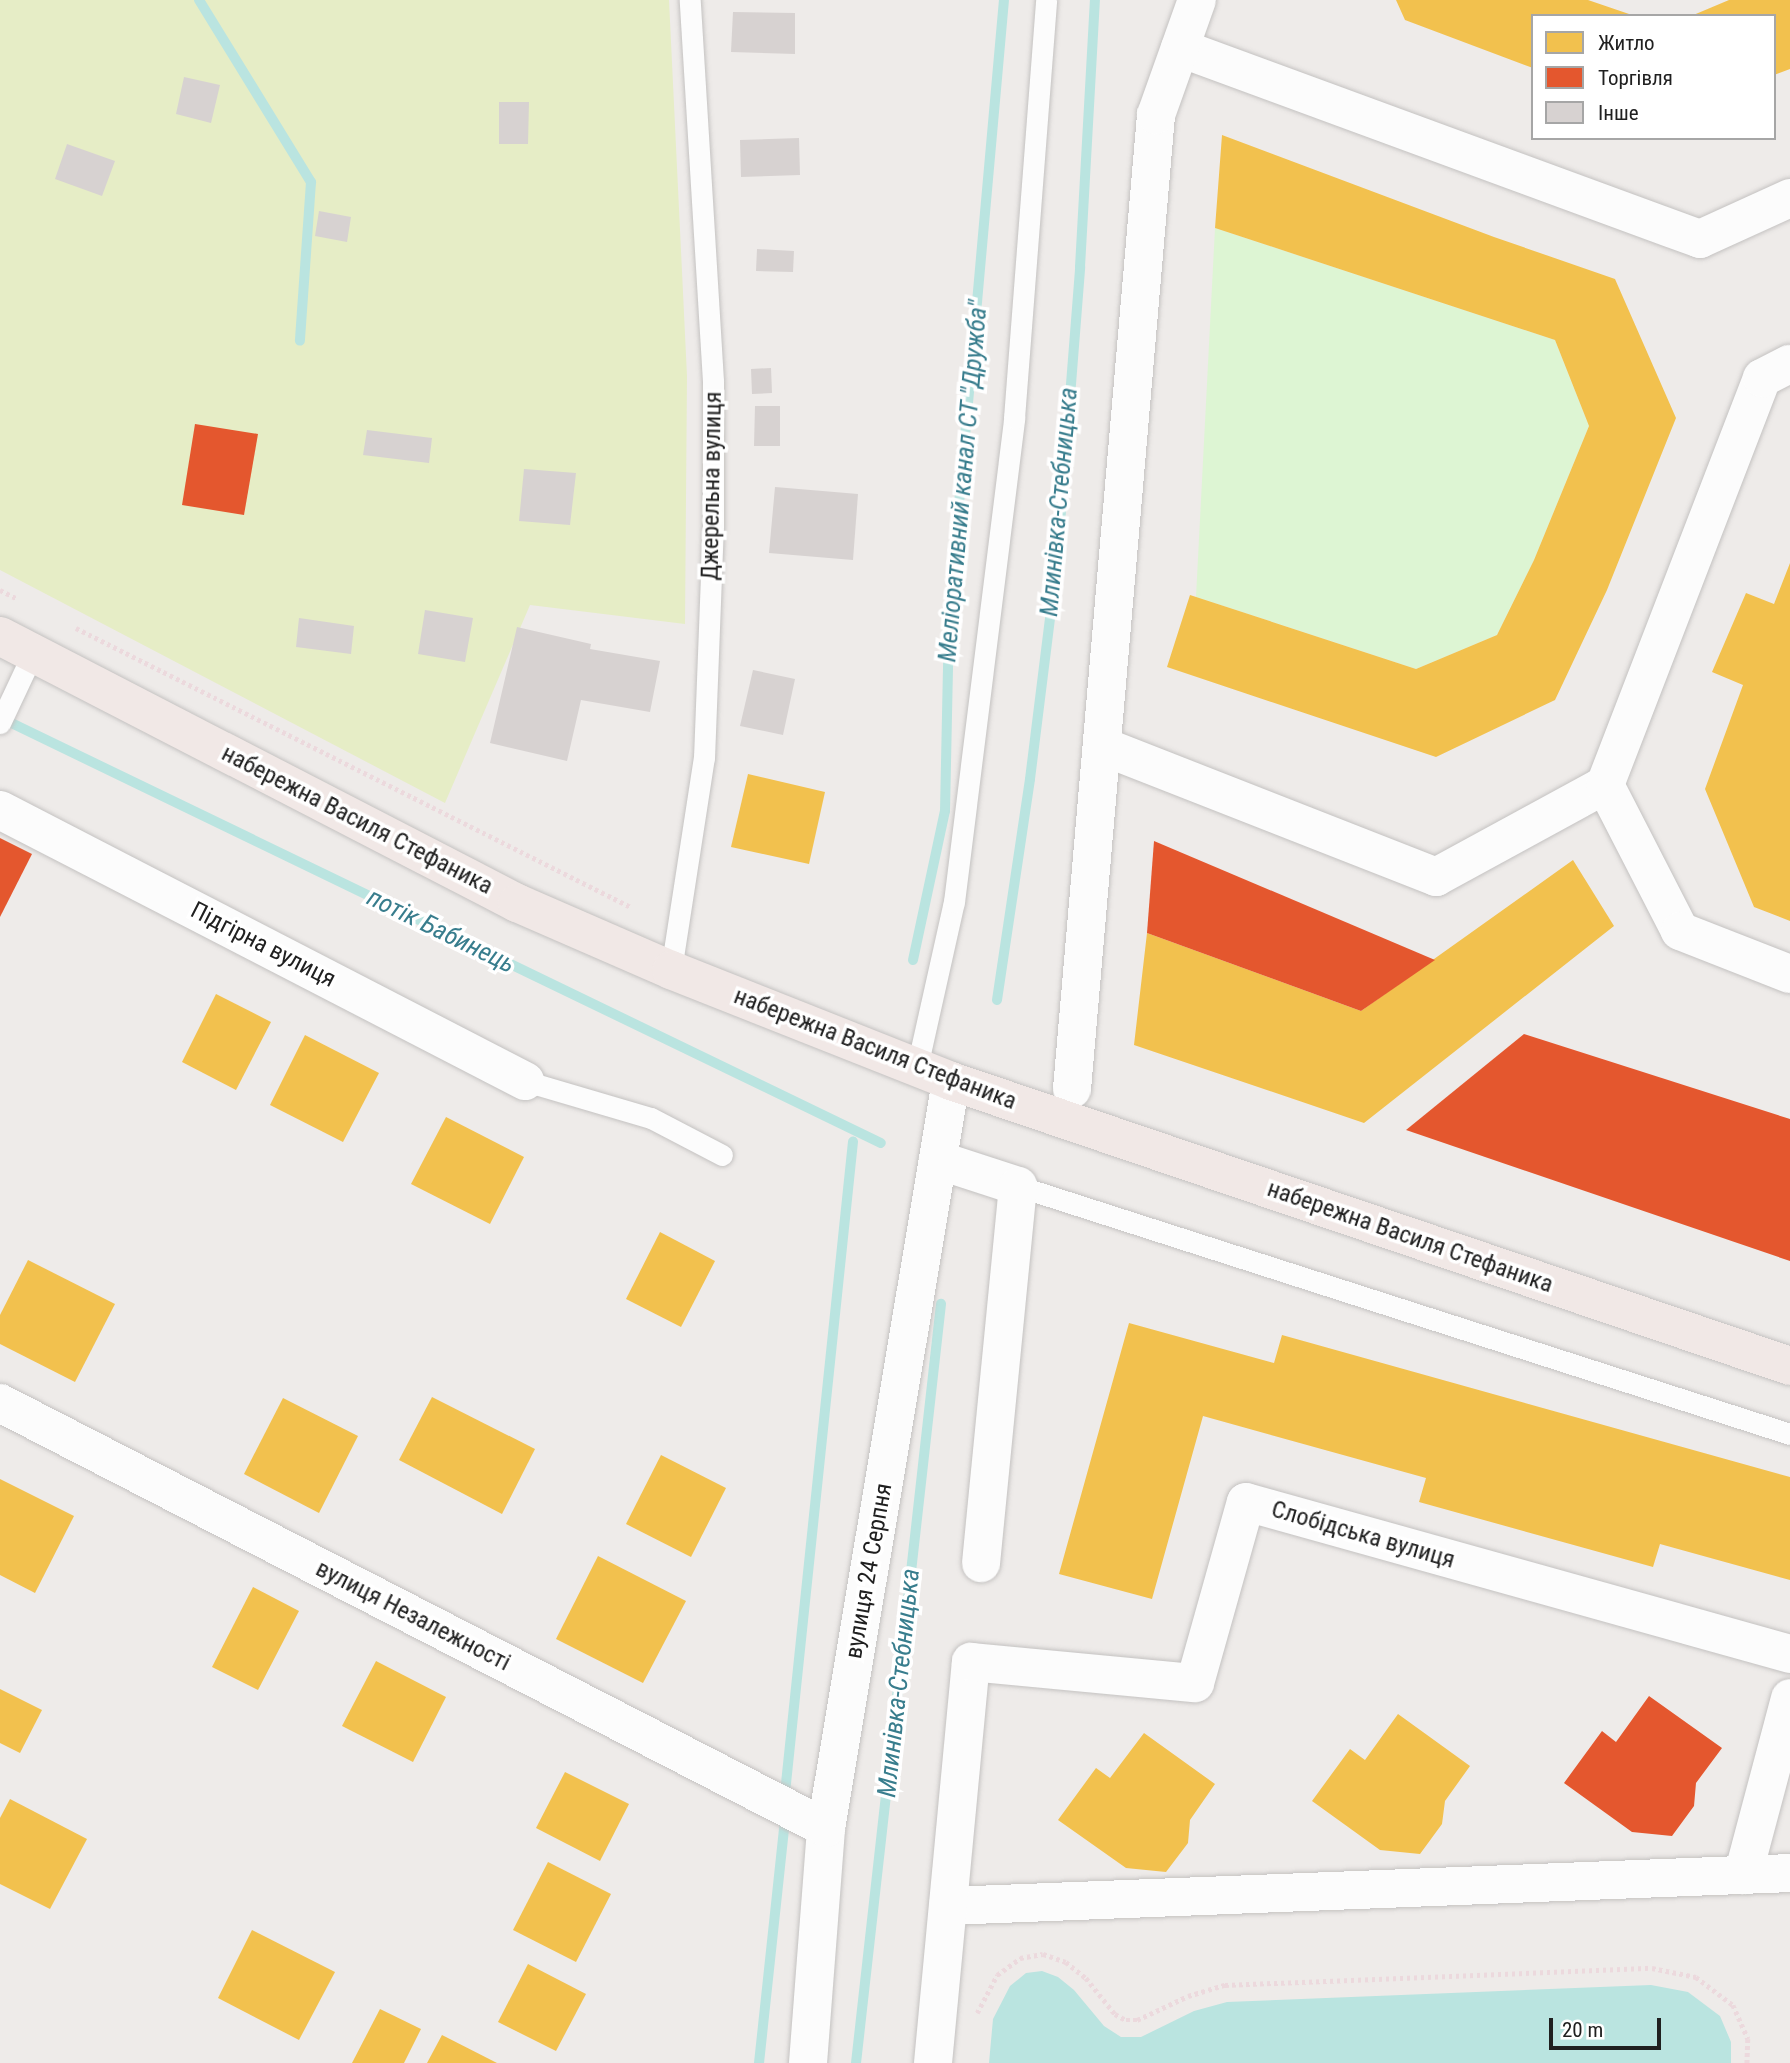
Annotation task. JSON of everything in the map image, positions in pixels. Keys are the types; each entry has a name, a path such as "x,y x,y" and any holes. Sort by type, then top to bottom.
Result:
{"main road":[{"name":"набережна Василя Стефаника","path":"0,636 517,902 671,970 951,1081 1790,1366"}],"street":[{"path":"1073,1089 1156,116 1197,0"},
{"path":"1180,48 1700,240 1790,198"},
{"path":"1102,746 1436,877 1605,785 1762,377 1790,364"},
{"path":"1605,785 1680,931 1790,974"},
{"name":"Підгірна вулиця","path":"0,810 525,1081"},
{"name":"вулиця 24 Серпня","path":"808,2063 826,1828 951,1081"},
{"path":"938,1160 1018,1186 981,1563"},
{"name":"вулиця Незалежності","path":"0,1403 826,1828"},
{"name":"Слобідська вулиця","path":"933,2063 971,1662 1195,1683 1246,1503 1790,1654"},
{"path":"1743,1875 1790,1698"},
{"path":"948,1906 1790,1873"}],"lane":[{"name":"Джерельна вулиця","path":"671,970 704,758 713,527 713,381 690,0"},
{"path":"917,1067 954,902 1010,446 1046,0"},
{"path":"0,723 33,653"},
{"path":"525,1081 651,1118 722,1155"},
{"path":"1018,1186 1790,1434"}],"path":[{"path":"0,590 25,603"},
{"path":"74,628 508,848 676,929"},
{"path":"976,2026 977,2014 997,1975 1020,1958 1043,1954 1066,1962 1086,1978 1115,2014 1126,2020 1137,2020 1188,1996 1225,1984 1652,1968 1696,1977 1733,2005 1748,2039 1747,2063"}],"green space":[{"path":"0,0 669,0 687,376 685,624 530,605 445,803 0,570"},
{"path":"1215,228 1555,340 1589,426 1534,560 1497,635 1416,669 1196,597"}],"water":[{"path":"1042,1971 1058,1977 1074,1990 1104,2026 1121,2037 1141,2037 1194,2011 1227,2002 1651,1985 1688,1992 1720,2016 1731,2042 1731,2063 989,2063 993,2019 1010,1986 1026,1973"}],"building: Житло":[{"path":"1396,0 1588,0 1629,14 1531,14 1531,67 1405,20"},
{"path":"1729,0 1790,0 1790,69 1776,74 1776,14 1696,14"},
{"path":"1222,135 1494,237 1615,279 1676,418 1607,590 1555,700 1436,757 1167,667 1190,595 1416,669 1497,635 1534,560 1589,426 1555,340 1215,228"},
{"path":"1790,563 1790,921 1754,907 1705,789 1743,685 1712,672 1746,593 1774,604"},
{"path":"748,774 825,792 809,864 731,847"},
{"path":"1573,860 1614,926 1364,1123 1134,1045 1147,933 1361,1011"},
{"path":"216,994 271,1022 236,1090 182,1062"},
{"path":"305,1035 379,1073 343,1142 270,1105"},
{"path":"446,1117 524,1157 490,1224 411,1184"},
{"path":"660,1232 715,1261 681,1327 626,1299"},
{"path":"28,1260 115,1304 75,1382 0,1344 0,1315"},
{"path":"1129,1323 1274,1363 1282,1335 1790,1477 1790,1580 1660,1544 1653,1567 1419,1502 1426,1478 1203,1416 1152,1599 1059,1574"},
{"path":"432,1397 535,1449 502,1514 399,1460"},
{"path":"283,1398 358,1436 319,1513 244,1474"},
{"path":"661,1455 726,1488 691,1557 626,1524"},
{"path":"0,1479 74,1516 35,1593 0,1575"},
{"path":"598,1556 686,1601 643,1683 556,1639"},
{"path":"253,1587 299,1611 258,1690 212,1667"},
{"path":"376,1661 446,1697 413,1762 342,1726"},
{"path":"0,1689 42,1710 20,1753 0,1743"},
{"path":"1398,1714 1470,1766 1445,1801 1442,1824 1420,1854 1380,1850 1312,1801 1350,1749 1365,1760"},
{"path":"1144,1733 1215,1784 1190,1820 1188,1843 1166,1872 1126,1868 1058,1820 1096,1768 1110,1778"},
{"path":"565,1772 629,1804 600,1861 536,1828"},
{"path":"10,1799 87,1839 50,1909 0,1884 0,1818"},
{"path":"548,1862 611,1894 576,1962 513,1930"},
{"path":"252,1930 335,1972 299,2040 218,1998"},
{"path":"528,1964 586,1994 556,2051 498,2022"},
{"path":"380,2009 421,2029 404,2063 352,2063"},
{"path":"442,2035 497,2063 427,2063"}],"building: Торгівля":[{"path":"195,424 258,434 244,515 182,505"},
{"path":"0,838 32,854 0,917"},
{"path":"1154,841 1435,960 1361,1011 1147,933"},
{"path":"1524,1034 1790,1119 1790,1261 1406,1130"},
{"path":"1649,1696 1722,1748 1696,1783 1694,1806 1672,1836 1632,1832 1564,1783 1602,1731 1616,1742"}],"building: Інше":[{"path":"733,12 795,13 795,54 731,52"},
{"path":"184,77 220,85 211,123 176,114"},
{"path":"499,102 529,102 528,144 499,144"},
{"path":"799,138 800,175 741,177 740,140"},
{"path":"67,144 115,161 102,196 55,179"},
{"path":"319,211 351,217 347,242 315,236"},
{"path":"757,249 794,251 793,272 756,271"},
{"path":"771,368 772,393 752,394 751,369"},
{"path":"755,406 780,406 780,446 754,446"},
{"path":"367,430 432,438 429,463 363,455"},
{"path":"524,469 576,473 570,525 519,521"},
{"path":"775,487 858,494 853,560 769,553"},
{"path":"425,610 473,618 465,662 418,654"},
{"path":"299,618 354,626 351,654 296,647"},
{"path":"517,627 591,644 590,649 660,661 650,712 581,700 567,761 490,743"},
{"path":"753,670 795,679 783,735 740,726"}],"waterway":[{"path":"199,0 311,182 300,341"},
{"name":"Меліоративний канал СТ \"Дружба\"","path":"913,960 945,811 949,616 1004,0"},
{"name":"Млинівка-Стебницька","path":"997,1000 1030,779 1057,562 1080,267 1095,0"},
{"name":"потік Бабинець","path":"1,718 881,1143"},
{"path":"785,1793 853,1142"},
{"name":"Млинівка-Стебницька","path":"856,2063 941,1304"},
{"path":"759,2063 785,1821"}]}
